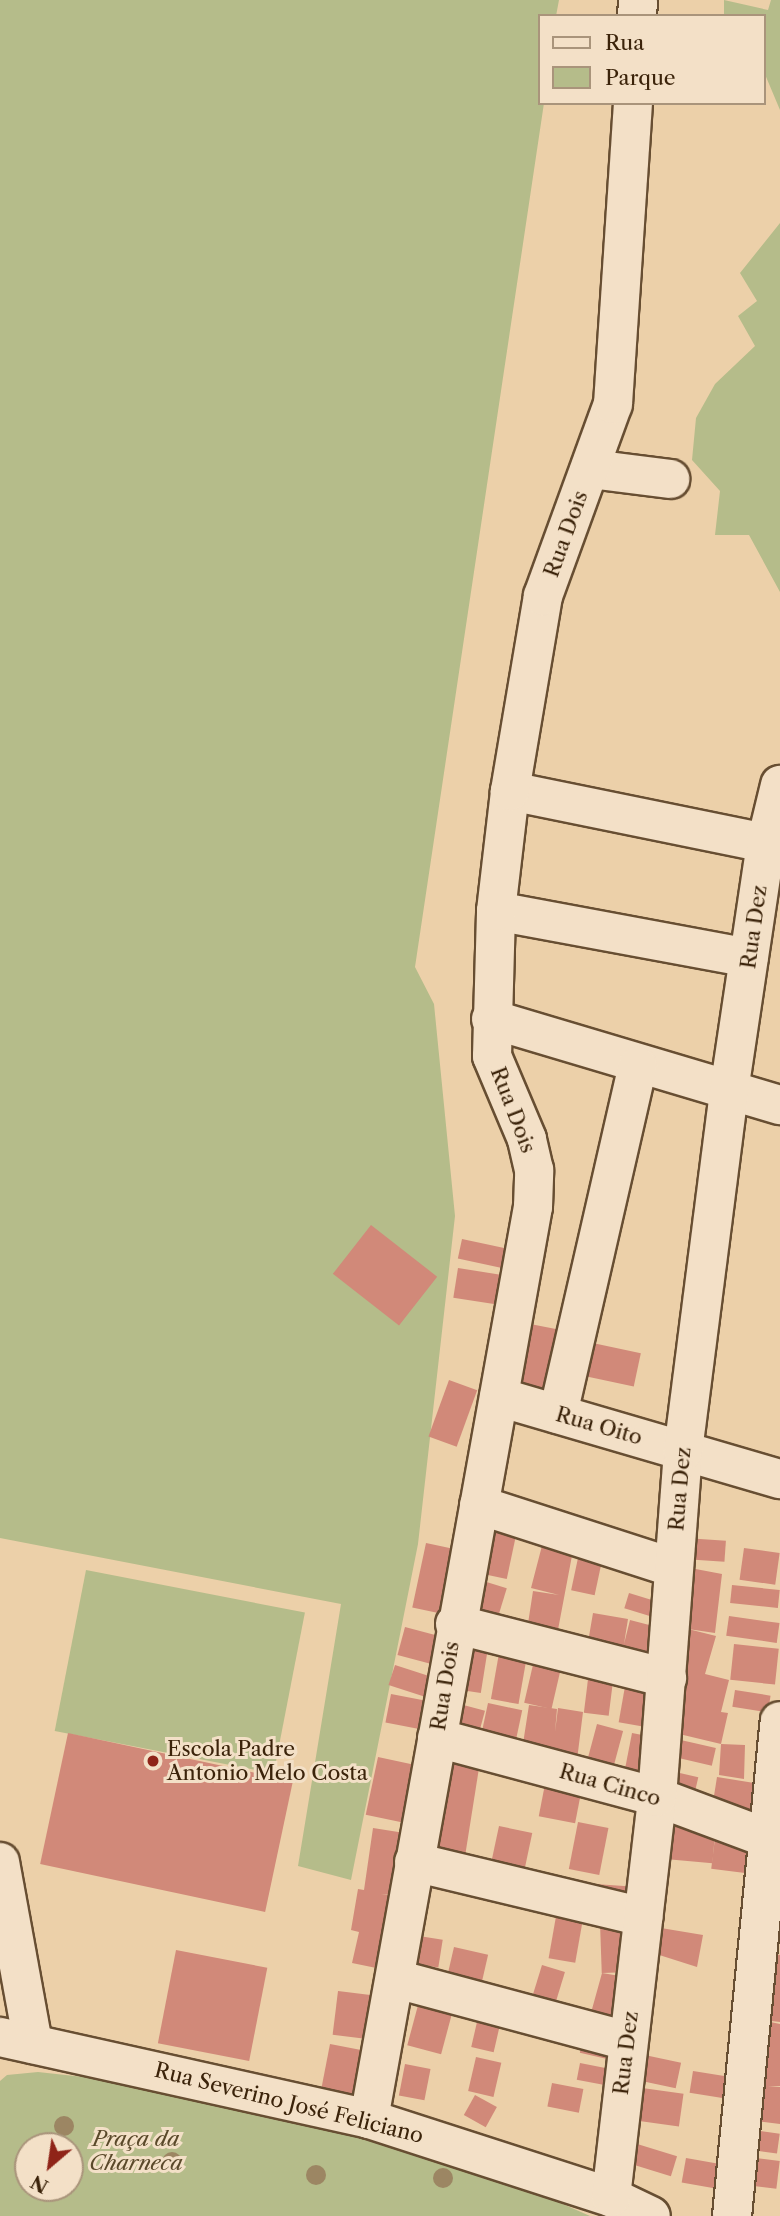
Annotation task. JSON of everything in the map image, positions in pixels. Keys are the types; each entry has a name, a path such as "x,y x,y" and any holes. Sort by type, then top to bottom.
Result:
{"street":[{"name":"Rua Dois","path":"369,2119 396,1979 455,1624 533,1207 534,1170 492,1056 496,911 510,791 543,596 613,404 633,105"},
{"path":"591,469 670,479"},
{"name":"Rua Dez","path":"611,2197 657,1797 683,1451 729,1091 766,843 780,785"},
{"path":"510,791 766,843"},
{"path":"496,911 749,958"},
{"path":"491,1019 638,1066 780,1105"},
{"path":"558,1414 638,1066"},
{"name":"Rua Oito","path":"499,1397 780,1479"},
{"path":"479,1506 674,1568"},
{"path":"455,1624 667,1678"},
{"path":"732,2216 774,1841 780,1721"},
{"name":"Rua Cinco","path":"437,1738 657,1797 774,1841"},
{"path":"0,1862 17,2041"},
{"path":"414,1862 643,1917"},
{"path":"396,1979 627,2041"},
{"name":"Rua Severino José Feliciano","path":"17,2041 369,2119 611,2197 651,2216"}],"green space":[{"path":"0,0 559,0 556,14 538,14 538,105 544,105 415,967 434,1004 455,1216 418,1544 351,1880 298,1866 341,1604 0,1538"},
{"path":"724,0 768,10 771,0 780,0 780,110 766,77 766,14 724,14"},
{"path":"780,223 780,592 749,535 715,535 720,491 692,460 696,418 715,384 755,346 738,316 757,301 740,273"},
{"path":"86,1570 305,1613 274,1774 55,1731"},
{"name":"Praça da Charneca","path":"38,2072 120,2081 463,2160 590,2216 0,2216 0,2081 7,2075"}],"building":[{"path":"371,1225 437,1277 399,1326 333,1274"},
{"path":"462,1239 512,1250 508,1269 458,1259"},
{"path":"458,1268 508,1276 504,1306 453,1298"},
{"path":"520,1322 562,1330 549,1397 507,1389"},
{"path":"588,1342 641,1353 634,1386 581,1375"},
{"path":"449,1380 477,1390 457,1447 428,1436"},
{"path":"489,1523 517,1529 507,1579 478,1573"},
{"path":"544,1538 574,1545 557,1635 527,1630 533,1591 559,1595 531,1588"},
{"path":"685,1538 726,1541 724,1562 684,1559"},
{"path":"426,1543 460,1550 447,1615 412,1608"},
{"path":"744,1548 780,1553 775,1585 740,1580"},
{"path":"578,1558 601,1563 595,1595 571,1590"},
{"path":"685,1567 722,1574 715,1633 688,1629 716,1636 705,1674 729,1680 721,1712 728,1713 721,1744 675,1733"},
{"path":"480,1580 507,1588 495,1625 469,1617"},
{"path":"732,1585 780,1590 778,1608 730,1603"},
{"path":"629,1593 668,1605 664,1620 624,1608"},
{"path":"593,1613 628,1619 624,1644 630,1620 657,1627 648,1662 587,1648"},
{"path":"729,1616 780,1623 777,1643 726,1636"},
{"path":"405,1627 443,1637 435,1665 397,1655"},
{"path":"459,1639 489,1644 481,1693 451,1688"},
{"path":"501,1642 529,1647 519,1704 491,1699"},
{"path":"734,1644 779,1649 775,1685 730,1680"},
{"path":"535,1656 562,1662 551,1709 524,1703"},
{"path":"395,1665 432,1677 426,1697 389,1685"},
{"path":"589,1671 614,1674 609,1716 584,1713"},
{"path":"627,1675 665,1682 657,1729 619,1722"},
{"path":"735,1690 771,1696 768,1712 732,1707"},
{"path":"391,1694 431,1702 426,1730 385,1722"},
{"path":"456,1703 485,1711 477,1739 448,1731"},
{"path":"488,1703 522,1710 514,1750 479,1743"},
{"path":"529,1705 557,1709 555,1732 558,1708 583,1712 576,1768 522,1750"},
{"path":"597,1724 623,1731 610,1780 584,1773"},
{"path":"68,1733 293,1781 265,1912 40,1864"},
{"path":"632,1733 653,1737 643,1784 623,1780"},
{"path":"672,1738 716,1748 712,1766 668,1756"},
{"path":"721,1744 745,1745 744,1779 719,1775"},
{"path":"443,1746 482,1752 464,1864 425,1858"},
{"path":"378,1757 421,1766 409,1824 366,1815"},
{"path":"671,1771 698,1777 693,1801 666,1794"},
{"path":"717,1777 760,1784 755,1818 712,1812"},
{"path":"546,1779 582,1786 575,1823 539,1816"},
{"path":"666,1820 716,1824 712,1863 663,1859"},
{"path":"578,1822 608,1828 599,1875 569,1869"},
{"path":"499,1826 532,1833 523,1875 490,1868"},
{"path":"373,1828 411,1834 402,1896 381,1894 405,1898 391,1971 352,1963 359,1932 351,1930 358,1889 364,1890"},
{"path":"715,1838 755,1843 751,1874 711,1869"},
{"path":"595,1884 642,1887 641,1903 594,1900"},
{"path":"558,1905 585,1910 575,1963 549,1958"},
{"path":"630,1922 632,1972 602,1973 600,1923"},
{"path":"661,1928 703,1935 697,1967 653,1953"},
{"path":"419,1936 443,1940 438,1967 415,1964"},
{"path":"454,1947 488,1955 482,1982 448,1974"},
{"path":"176,1950 267,1968 249,2061 158,2043"},
{"path":"770,1953 780,1955 780,2022 763,2020"},
{"path":"542,1965 565,1972 554,2008 531,2001"},
{"path":"602,1973 626,1977 623,2003 613,2002 623,2004 620,2024 589,2020"},
{"path":"338,1991 387,1997 381,2041 333,2035"},
{"path":"421,1994 455,2003 441,2054 407,2045"},
{"path":"480,2009 502,2014 494,2052 471,2047"},
{"path":"761,2020 780,2024 780,2086 768,2086 780,2087 780,2124 755,2121"},
{"path":"583,2039 609,2045 606,2059 580,2053"},
{"path":"330,2044 370,2052 362,2096 321,2088"},
{"path":"640,2054 681,2063 676,2088 635,2079"},
{"path":"476,2057 501,2063 493,2097 468,2091"},
{"path":"580,2063 610,2069 607,2086 577,2080"},
{"path":"405,2064 431,2069 424,2100 399,2095"},
{"path":"693,2071 731,2077 727,2099 690,2093"},
{"path":"552,2083 583,2089 579,2113 547,2107"},
{"path":"635,2087 684,2094 679,2126 630,2120"},
{"path":"475,2095 497,2107 486,2127 464,2115"},
{"path":"753,2130 780,2134 777,2154 750,2150"},
{"path":"634,2143 677,2156 671,2176 628,2163"},
{"path":"747,2157 780,2161 776,2189 744,2185"},
{"path":"686,2158 731,2166 727,2191 682,2183"}],"place":[{"name":"Escola Padre Antonio Melo Costa","path":"153,1761"}]}
